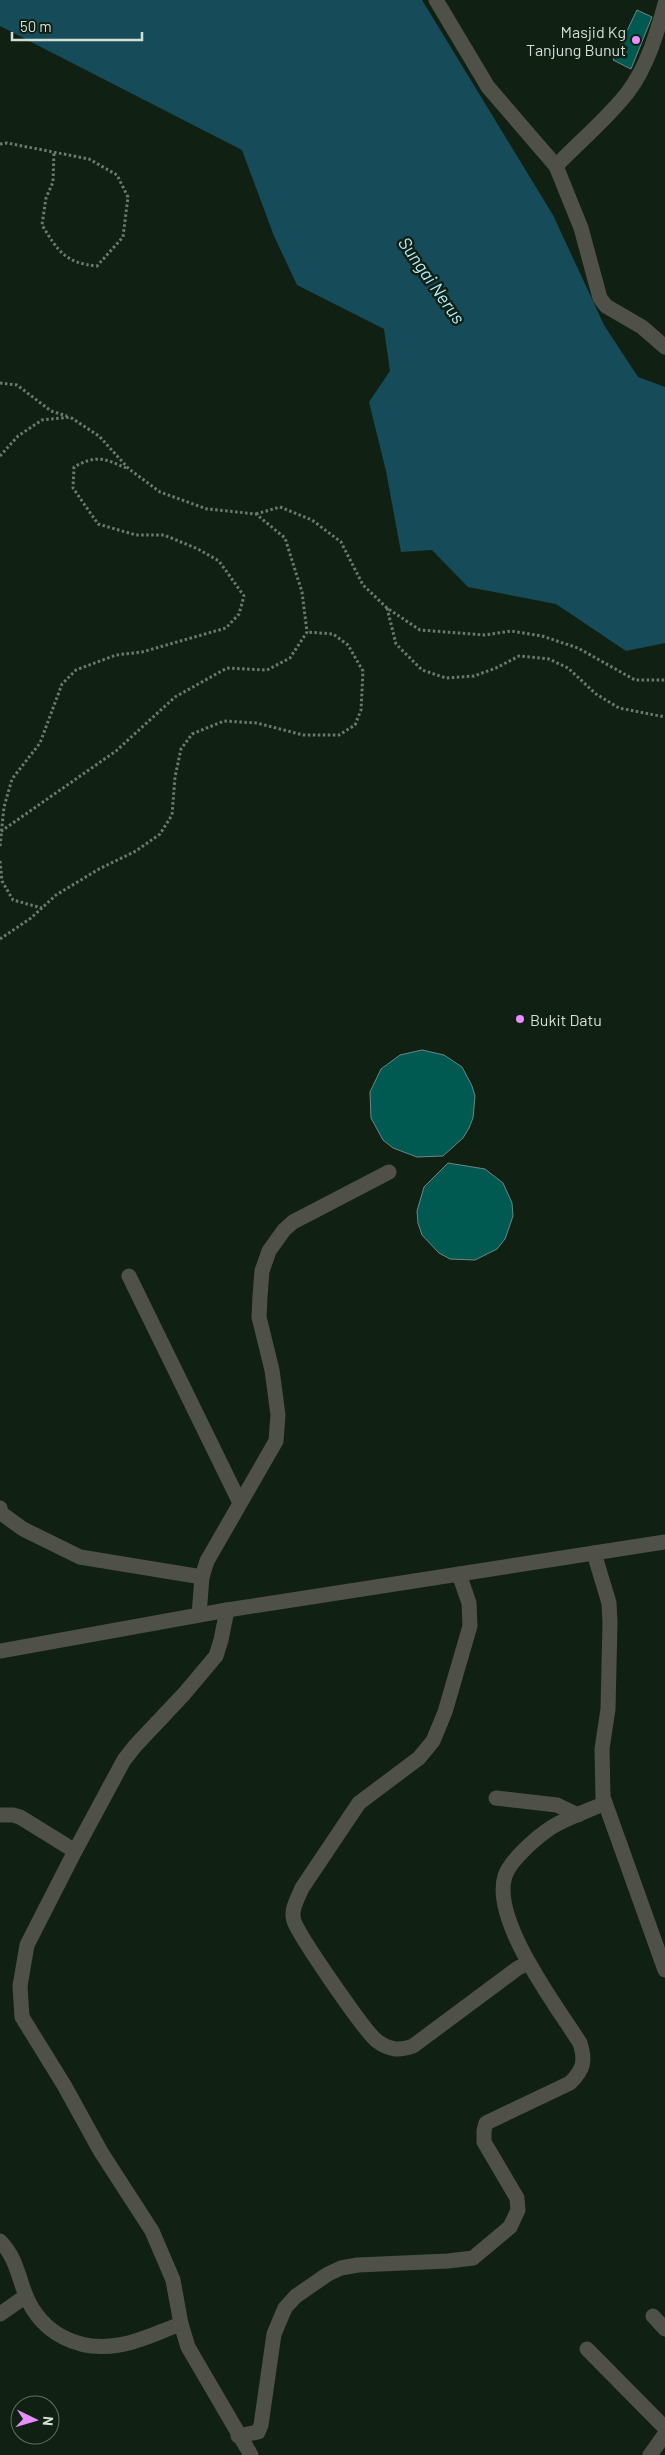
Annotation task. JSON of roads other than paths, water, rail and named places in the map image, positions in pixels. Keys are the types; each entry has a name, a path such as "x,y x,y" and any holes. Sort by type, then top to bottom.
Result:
{"street":[{"path":"436,0 488,86 556,166 581,228 600,298 606,306 642,327 665,347"},
{"path":"556,166 627,93 638,77 658,29 665,4"},
{"path":"199,1615 202,1577 207,1561 270,1455 276,1440 278,1427 272,1370 259,1317 262,1271 269,1251 284,1230 293,1222 389,1172"},
{"path":"129,1276 240,1503"},
{"path":"0,1508 1,1514 23,1529 80,1557 202,1577"},
{"path":"0,1651 227,1610 665,1542"},
{"path":"594,1553 609,1603 610,1622 608,1709 601,1770 605,1803 659,1936 665,1970"},
{"path":"459,1574 469,1603 470,1626 444,1712 433,1741 419,1758 387,1784 359,1803 302,1888 295,1903 294,1921 375,2040 393,2049 402,2050 413,2046 518,1968 529,1962"},
{"path":"227,1610 216,1656 124,1760 27,1945 20,1986 22,2017 64,2085 101,2152 152,2231 172,2280 188,2347 250,2455"},
{"path":"496,1798 557,1805 578,1815"},
{"path":"238,2436 258,2432 262,2425 274,2334 285,2308 296,2296 328,2274 341,2268 358,2265 448,2262 473,2258 510,2226 518,2210 517,2198 484,2142 486,2123 570,2083 579,2074 584,2060 580,2044 529,1962 511,1929 503,1904 505,1874 512,1864 541,1835 554,1825 605,1803"},
{"path":"0,1815 13,1815 20,1818 75,1851"},
{"path":"0,2241 7,2248 19,2272 26,2296 40,2321 63,2339 106,2347 118,2346 181,2324"},
{"path":"0,2314 26,2296"},
{"path":"653,2316 665,2329"},
{"path":"587,2349 665,2428"},
{"path":"650,2455 665,2434"}],"water":[{"name":"Sungai Nerus","path":"0,0 422,0 553,215 604,325 638,377 665,387 665,643 626,651 556,604 468,587 432,550 401,552 386,471 369,402 390,371 384,329 297,285 274,236 242,150 0,26"}],"place":[{"name":"Masjid Kg Tanjung Bunut","path":"636,40"},
{"name":"Bukit Datu","path":"520,1019"}]}
